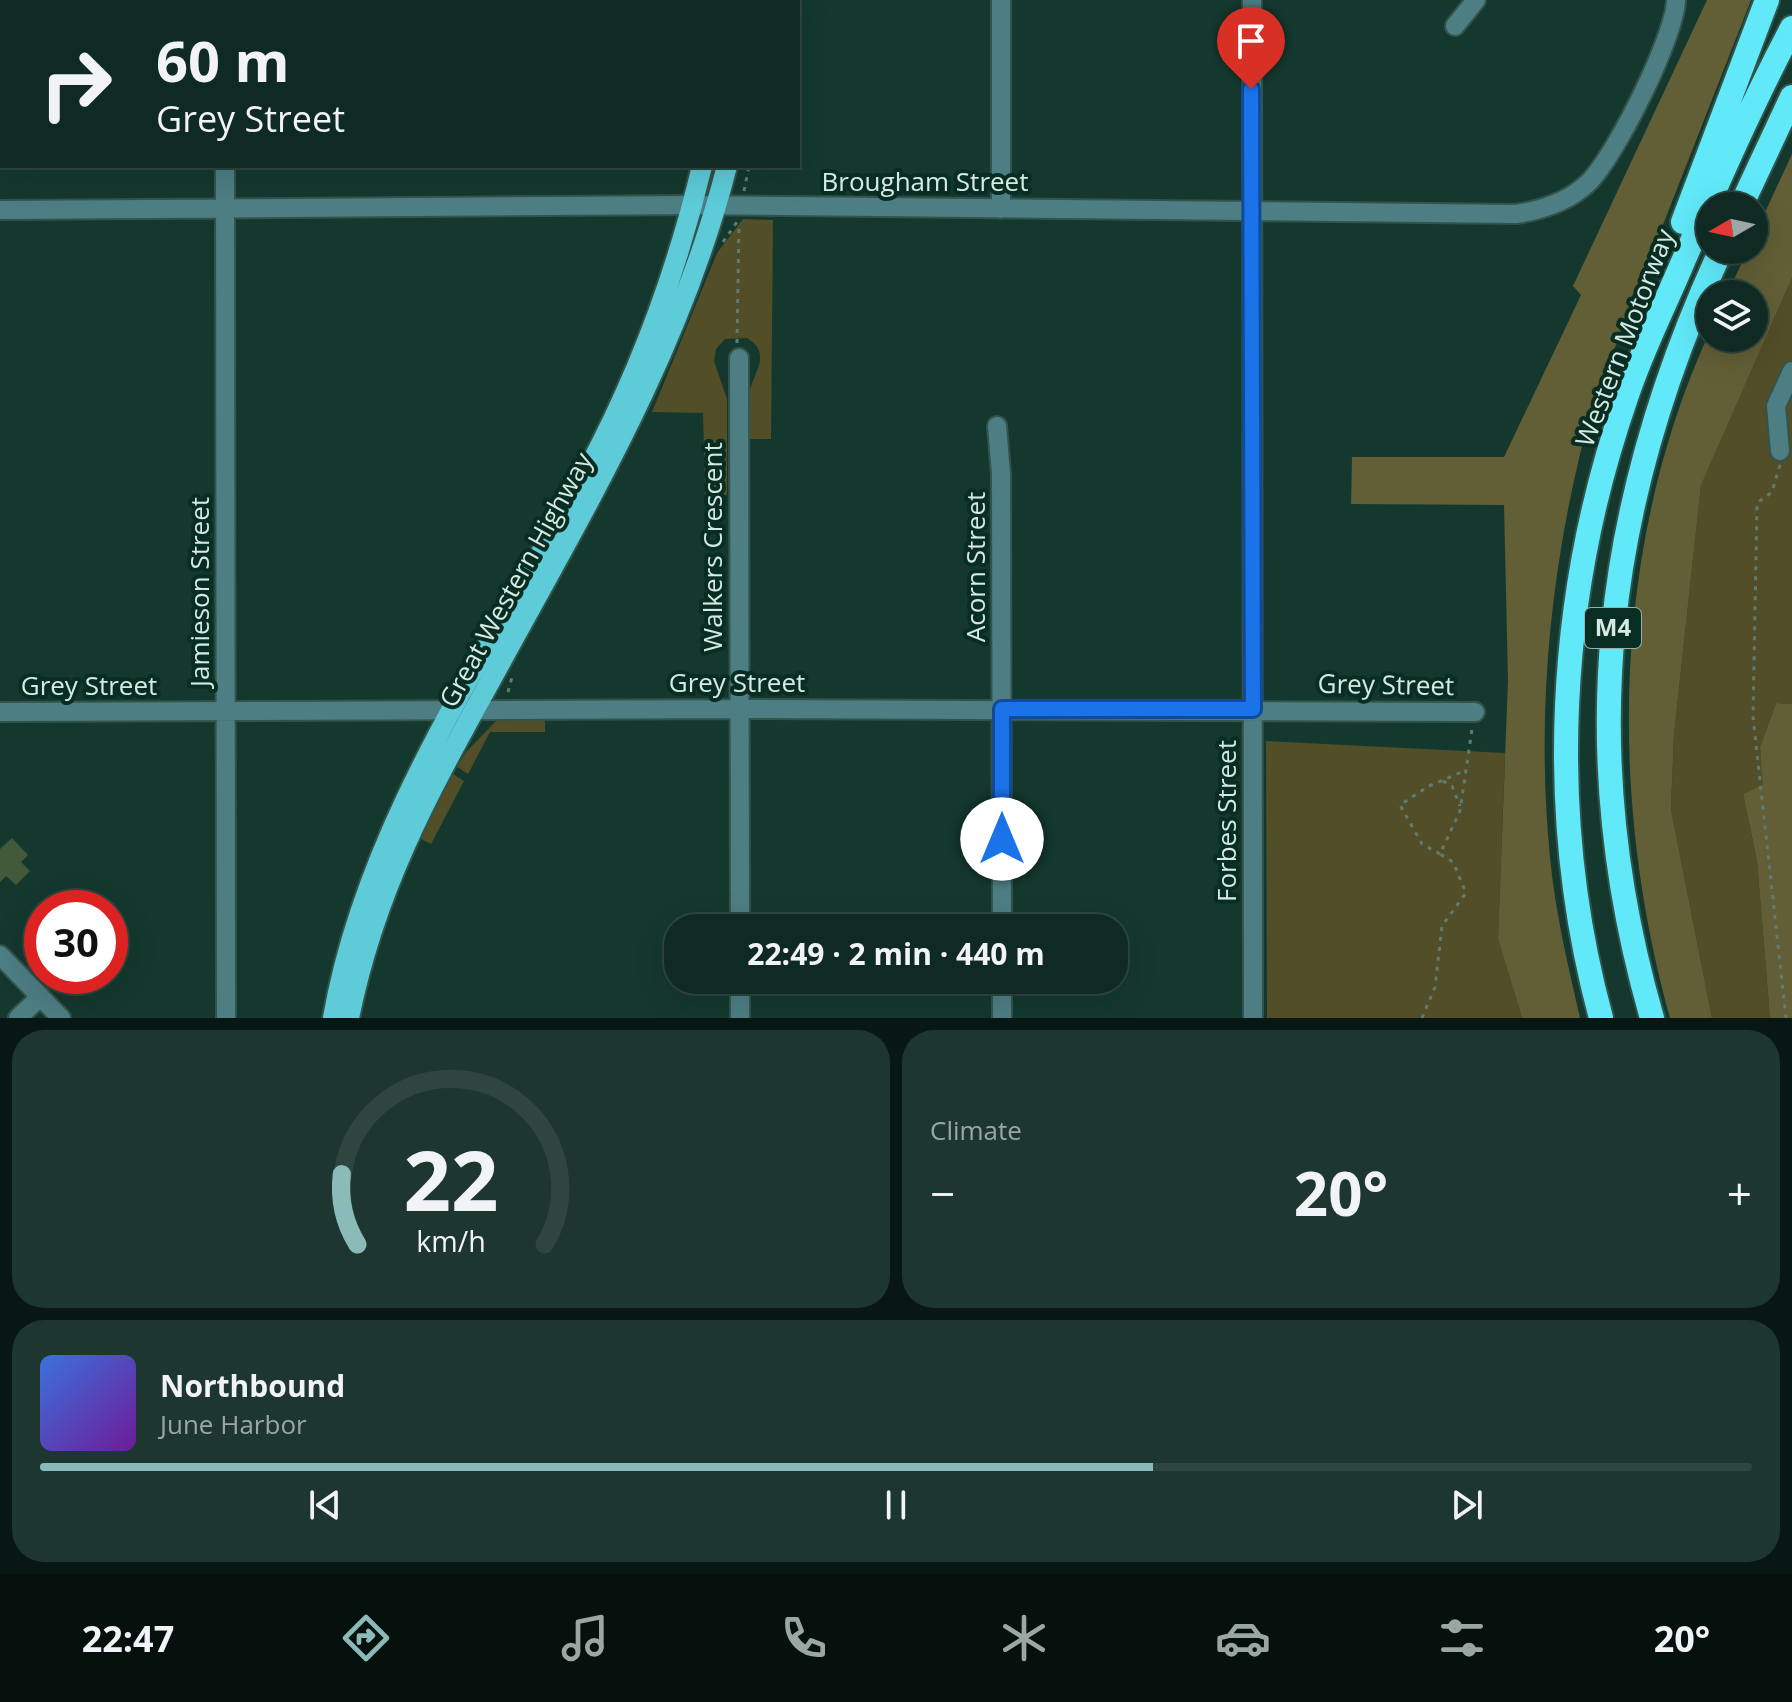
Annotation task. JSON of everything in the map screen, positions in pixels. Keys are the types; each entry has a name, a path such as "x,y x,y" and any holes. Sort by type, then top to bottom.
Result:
{"highway":[{"path":"1587,539 1585,498 1615,394 1767,0"},
{"name":"Western Motorway","path":"1601,1018 1575,886 1567,772 1569,661 1587,539 1611,444 1647,344 1719,177 1792,28"},
{"path":"1748,192 1791,100"},
{"name":"Western Motorway","path":"1652,1018 1634,951 1618,866 1608,751 1610,649 1625,535 1639,471 1675,354 1715,264"}],"main road":[{"name":"Great Western Highway","path":"349,1018 363,958 389,879 465,710 619,406 655,321 701,168"},
{"name":"Great Western Highway","path":"333,1018 351,938 397,816 465,710 608,470 648,389 694,280 727,168"}],"street":[{"path":"1001,0 1001,209"},
{"name":"Forbes Street","path":"1252,0 1253,1018"},
{"path":"1455,26 1476,0"},
{"name":"Brougham Street","path":"0,210 692,205 1251,209 1504,215 1556,204 1588,184 1607,159 1666,40 1676,0"},
{"name":"Jamieson Street","path":"225,168 226,1018"},
{"name":"Walkers Crescent","path":"739,358 740,914"},
{"path":"1780,451 1776,406 1792,371"},
{"name":"Acorn Street","path":"997,426 1001,474 1002,914"},
{"name":"Grey Street","path":"0,712 1253,709 1475,712"},
{"path":"0,955 61,1018"},
{"path":"740,994 740,1018"},
{"path":"1002,994 1002,1018"},
{"path":"18,1018 40,997"}],"path":[{"path":"743,195 749,168"},
{"path":"738,220 741,234 736,334 739,358"},
{"path":"1780,451 1781,463 1772,492 1757,503 1752,703 1786,1018"},
{"path":"1440,854 1460,811 1475,712"},
{"path":"1422,1018 1435,987 1442,926 1466,893 1453,862 1422,844 1400,805 1466,769"},
{"path":"1443,781 1458,795 1460,811"}],"shaded area":[{"path":"1707,0 1751,0 1594,401 1567,513 1558,570 1546,685 1546,800 1555,897 1580,1018 1522,1018 1498,939 1508,680 1504,505 1351,504 1352,457 1504,457 1581,295 1573,286"},
{"path":"1792,154 1792,278 1768,333 1768,280 1734,280 1741,264 1768,264 1768,206"},
{"path":"743,219 773,220 771,439 749,439 749,394 759,364 759,350 747,338 725,339 716,349 714,361 727,399 727,495 705,495 703,413 652,412 717,253"},
{"path":"1792,278 1792,704 1776,703 1760,747 1764,786 1743,794 1757,861 1770,1018 1712,1018 1671,809 1674,735 1701,484 1759,352 1768,352 1768,332"},
{"path":"1702,352 1759,352 1701,485 1674,735 1671,809 1712,1018 1670,1018 1650,933 1636,847 1630,759 1630,671 1638,583 1654,497 1678,413"},
{"path":"1776,703 1792,704 1792,1018 1770,1018 1757,861 1743,794 1763,785 1760,747"},
{"path":"497,720 545,720 545,732 490,732 468,774 457,767 466,752"},
{"path":"1266,741 1505,753 1498,939 1522,1018 1267,1018"},
{"path":"453,774 464,781 431,844 419,838"}],"building":[{"path":"12,838 28,855 21,862 30,871 16,885 6,876 0,882 0,849"}],"route":[{"path":"1002,839 1002,709 1253,709 1251,89"}]}
